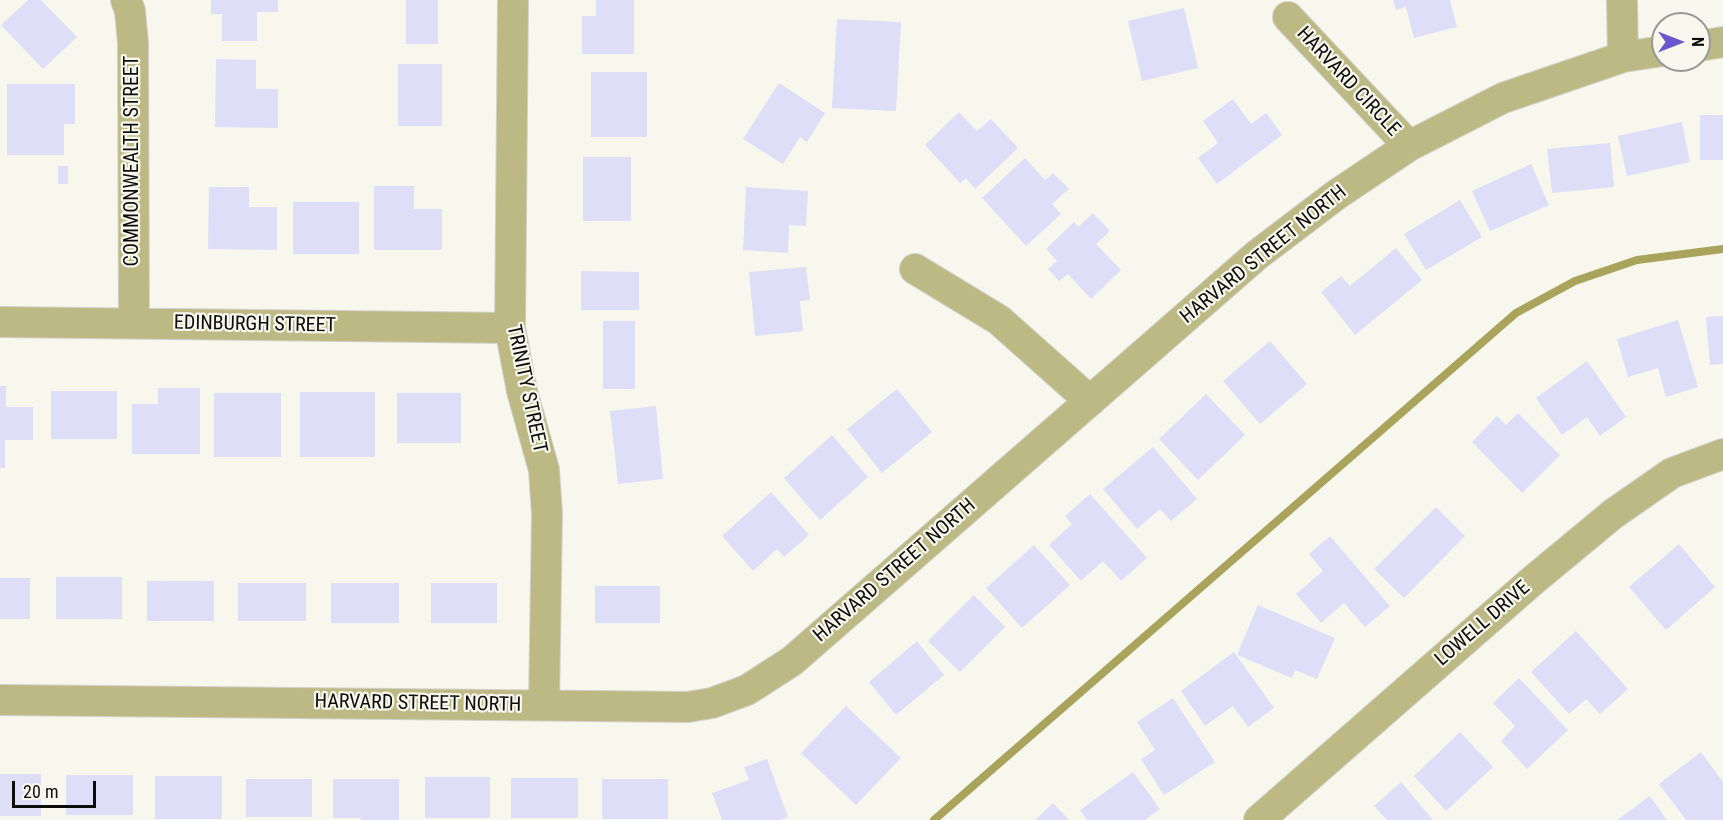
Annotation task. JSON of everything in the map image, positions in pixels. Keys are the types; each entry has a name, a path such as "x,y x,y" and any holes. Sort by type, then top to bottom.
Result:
{"street":[{"name":"COMMONWEALTH STREET","path":"126,0 130,11 133,43 134,323"},
{"name":"TRINITY STREET","path":"513,0 510,328 520,381 544,470 547,514 544,705"},
{"path":"1622,0 1623,57"},
{"name":"HARVARD CIRCLE","path":"1288,17 1409,146"},
{"name":"HARVARD STREET NORTH","path":"0,699 688,707 712,703 747,690 792,661 1257,255 1336,195 1409,146 1503,98 1623,57 1651,53"},
{"path":"915,269 999,320 1090,401"},
{"name":"EDINBURGH STREET","path":"0,322 510,328"},
{"name":"LOWELL DRIVE","path":"1259,820 1531,582 1613,514 1672,473 1723,454"}],"building":[{"path":"28,0 41,0 77,37 43,69 1,25"},
{"path":"211,0 278,0 278,12 257,12 257,41 222,41 222,14 211,14"},
{"path":"406,0 438,0 438,44 406,44"},
{"path":"596,0 634,0 634,54 582,54 582,16 596,16"},
{"path":"1393,0 1450,0 1457,27 1414,38 1406,7 1396,10"},
{"path":"1184,8 1198,68 1142,81 1128,21"},
{"path":"837,19 901,22 896,111 832,108"},
{"path":"216,59 256,60 256,89 278,89 278,128 215,127"},
{"path":"398,64 442,64 442,126 398,126"},
{"path":"591,72 647,72 647,137 591,137"},
{"path":"779,83 825,113 807,142 800,137 783,164 743,139"},
{"path":"7,84 75,84 75,124 64,124 64,155 7,155"},
{"path":"1233,99 1251,124 1266,113 1282,135 1217,184 1198,158 1218,143 1203,121"},
{"path":"959,112 977,131 991,119 1018,148 975,189 966,178 960,183 925,145"},
{"path":"1700,115 1723,115 1723,160 1700,160"},
{"path":"1682,122 1690,162 1627,176 1618,136"},
{"path":"1610,143 1614,187 1552,193 1547,149"},
{"path":"583,157 631,157 631,221 583,221"},
{"path":"1025,158 1045,180 1053,173 1069,189 1052,204 1061,214 1026,246 982,198"},
{"path":"1531,164 1549,205 1490,231 1472,191"},
{"path":"58,166 68,166 68,184 58,184"},
{"path":"374,186 414,186 414,209 442,209 442,250 374,250"},
{"path":"209,187 249,187 249,207 277,207 277,250 208,249"},
{"path":"746,187 808,191 806,226 789,225 788,253 743,250"},
{"path":"1460,200 1482,237 1426,270 1404,234"},
{"path":"293,202 359,202 359,254 293,254"},
{"path":"1093,213 1110,231 1096,244 1121,270 1091,299 1068,274 1059,281 1048,269 1057,261 1046,249 1074,222 1078,227"},
{"path":"1396,248 1422,280 1355,335 1321,292 1341,276 1350,286"},
{"path":"806,267 810,300 800,301 803,331 755,336 749,272"},
{"path":"581,271 639,272 639,310 581,310"},
{"path":"1723,316 1723,364 1710,365 1706,317"},
{"path":"1678,320 1698,387 1666,397 1658,368 1628,377 1617,339"},
{"path":"603,321 635,321 635,389 603,389"},
{"path":"1270,341 1307,384 1260,424 1223,381"},
{"path":"1587,361 1626,417 1600,436 1587,417 1562,435 1536,398"},
{"path":"0,386 6,386 6,407 33,407 33,440 5,440 5,468 0,468"},
{"path":"158,388 200,388 200,454 132,454 132,404 158,404"},
{"path":"897,389 932,432 882,473 847,429"},
{"path":"51,391 117,391 117,439 51,439"},
{"path":"300,392 375,392 375,457 300,457"},
{"path":"214,393 281,393 281,457 214,457"},
{"path":"397,393 461,393 461,443 397,443"},
{"path":"1206,394 1245,435 1198,480 1159,439"},
{"path":"656,406 663,479 618,484 610,411"},
{"path":"1518,413 1560,455 1522,493 1472,442 1497,416 1506,425"},
{"path":"832,435 868,477 820,520 784,478"},
{"path":"1153,447 1197,499 1171,521 1160,509 1137,529 1103,489"},
{"path":"771,492 809,535 784,557 777,549 753,571 722,536"},
{"path":"1090,494 1147,558 1121,581 1103,561 1081,581 1049,545 1072,524 1065,516"},
{"path":"1436,507 1465,536 1404,598 1374,569"},
{"path":"1330,536 1390,606 1365,627 1344,603 1321,623 1296,594 1323,571 1309,554"},
{"path":"1679,544 1715,587 1666,630 1629,587"},
{"path":"1034,545 1070,585 1022,628 986,588"},
{"path":"56,577 122,577 122,619 56,619"},
{"path":"0,578 30,578 30,619 0,619"},
{"path":"147,581 214,581 214,621 147,621"},
{"path":"238,583 306,583 306,621 238,621"},
{"path":"331,583 399,583 399,623 331,623"},
{"path":"431,583 497,583 497,623 431,623"},
{"path":"595,586 660,586 660,623 595,623"},
{"path":"974,595 1005,627 960,672 928,641"},
{"path":"1258,605 1335,638 1317,679 1295,670 1292,678 1237,655"},
{"path":"1576,631 1628,689 1600,714 1586,699 1569,714 1531,672"},
{"path":"917,641 944,675 896,715 869,682"},
{"path":"1234,652 1274,708 1248,727 1233,706 1205,726 1181,691"},
{"path":"1519,678 1568,730 1527,769 1501,741 1515,726 1493,703"},
{"path":"1173,698 1215,762 1164,795 1141,759 1155,750 1137,722"},
{"path":"846,706 901,758 856,805 801,753"},
{"path":"1460,732 1493,767 1446,811 1414,776"},
{"path":"1701,752 1723,782 1723,820 1686,820 1659,784"},
{"path":"767,759 788,817 781,820 722,820 712,793 749,780 744,767"},
{"path":"1133,772 1160,809 1145,820 1087,820 1080,810"},
{"path":"0,774 41,774 41,816 0,816"},
{"path":"66,775 133,775 133,815 66,815"},
{"path":"155,776 222,776 222,819 155,819"},
{"path":"425,777 490,777 490,818 425,818"},
{"path":"511,778 578,778 578,818 511,818"},
{"path":"246,779 312,779 312,817 246,817"},
{"path":"333,779 399,779 399,820 333,818"},
{"path":"602,779 668,779 668,819 602,819"},
{"path":"1401,782 1433,820 1387,820 1374,806"},
{"path":"1650,796 1667,820 1617,820"},
{"path":"1053,803 1069,820 1035,820"}],"waterway":[{"path":"934,820 1516,313 1575,281 1637,260 1723,249"}]}
